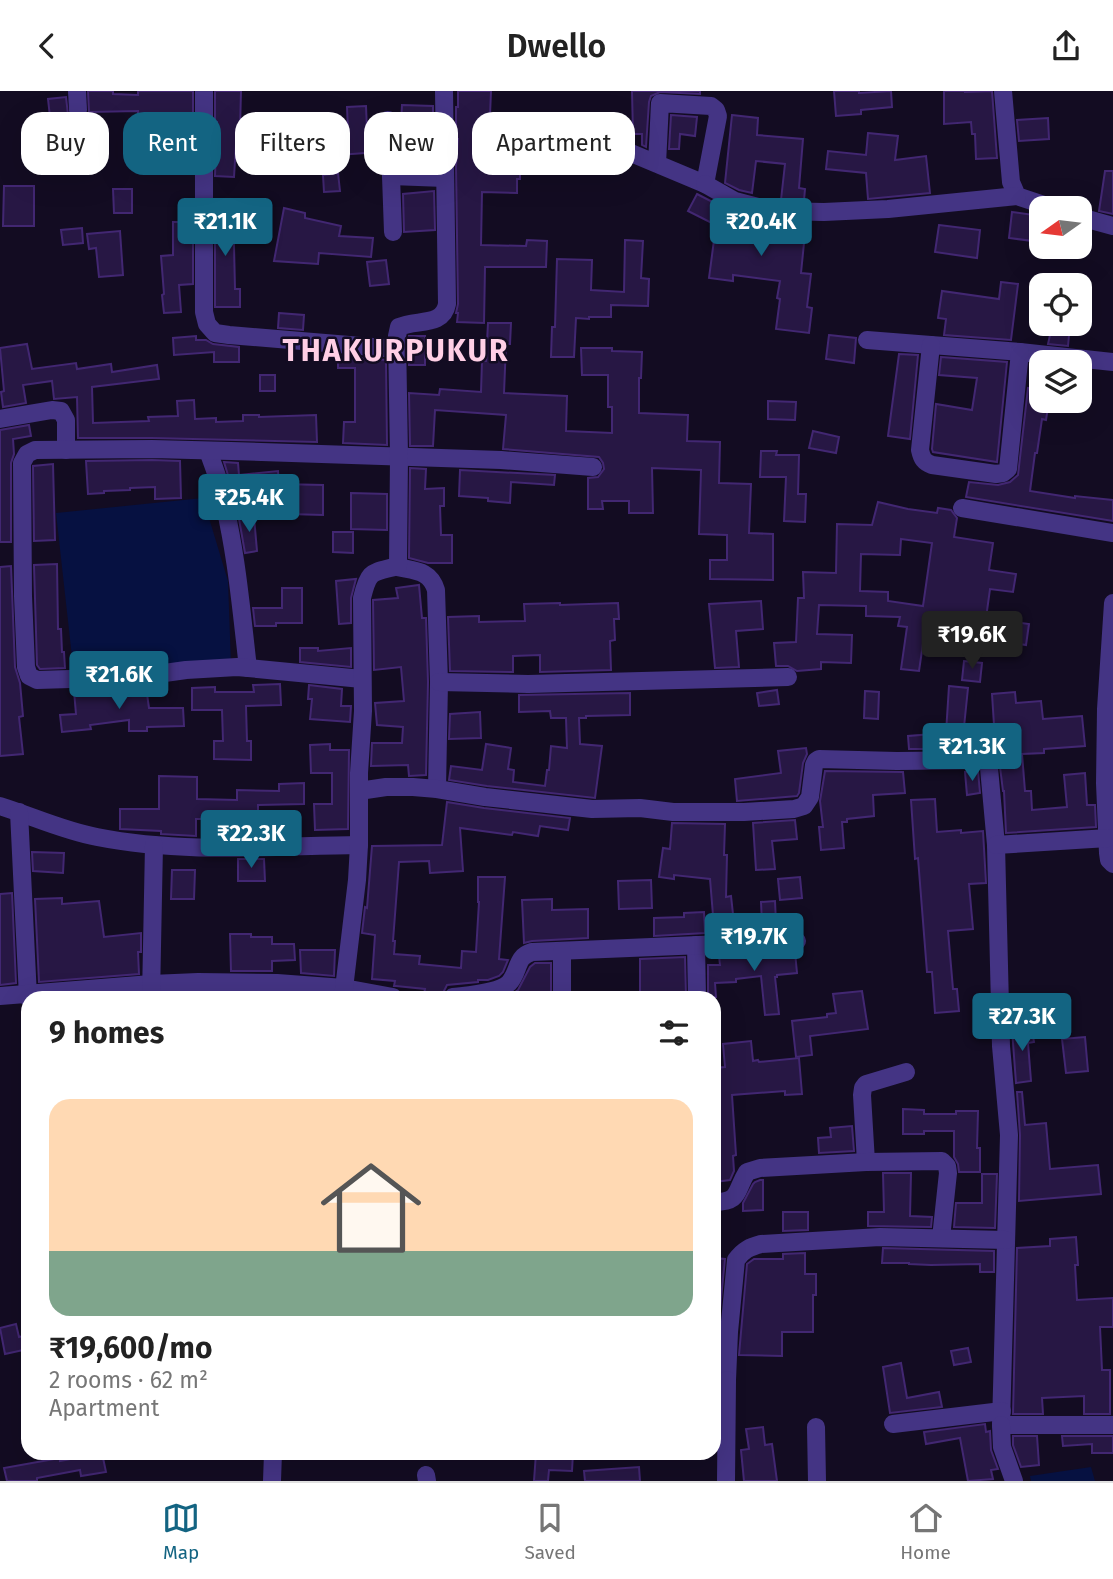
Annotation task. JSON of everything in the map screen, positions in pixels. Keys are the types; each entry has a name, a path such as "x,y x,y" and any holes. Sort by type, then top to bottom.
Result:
{"street":[{"path":"78,91 78,110"},
{"path":"204,91 203,281 207,324 215,333 229,335 397,349"},
{"path":"397,567 397,336 399,327 407,323 441,317 446,312 447,304 444,91"},
{"path":"1003,91 1011,182 1017,196"},
{"path":"657,164 660,103 711,106 718,116 705,184"},
{"path":"635,155 705,184 735,201 774,211 888,209 1017,196 1029,200"},
{"path":"393,232 391,176 444,178"},
{"path":"1092,220 1113,226"},
{"path":"867,340 1113,362"},
{"path":"931,345 921,458 932,465 996,474 1008,469 1020,352"},
{"path":"0,419 52,410 61,411 66,420 66,450"},
{"path":"362,678 237,667 135,677 37,680 29,677 26,667 23,607 22,463 27,454 34,450 208,451 501,460 593,467"},
{"path":"208,451 220,486 239,585 248,668"},
{"path":"962,507 1113,533"},
{"path":"343,991 359,845 363,711 362,598 366,582 372,573 383,568 397,567 426,574 433,581 436,590 438,789"},
{"path":"1113,603 1108,838 1109,860 1113,864"},
{"path":"439,683 528,684 788,677"},
{"path":"359,791 413,787 592,809 744,812 804,806 810,797 814,765 819,759 982,760 987,763 996,845 1001,1046 1009,1135 1002,1447 1014,1481"},
{"path":"0,806 94,837 135,843 223,847 359,845"},
{"path":"19,812 28,991"},
{"path":"996,845 1108,838"},
{"path":"154,845 151,991 198,982 276,983 330,991"},
{"path":"485,991 508,984 514,977 521,957 532,952 797,941"},
{"path":"696,945 697,991"},
{"path":"562,951 562,991"},
{"path":"0,996 21,996"},
{"path":"866,1162 863,1089 866,1084 906,1072"},
{"path":"721,1202 733,1199 747,1172 760,1168 942,1161 947,1166 948,1173 942,1238"},
{"path":"721,1372 736,1260 750,1247 761,1244 880,1237 1006,1240"},
{"path":"721,1397 726,1481"},
{"path":"893,1424 1001,1418 1113,1425"},
{"path":"816,1427 817,1481"},
{"path":"272,1481 273,1460"}],"shaded area":[{"path":"203,498 228,581 231,665 74,675 56,513"},
{"path":"1091,1467 1095,1481 1031,1481 1030,1476"}],"building":[{"path":"88,91 138,95 138,91 193,91 193,112 89,112"},
{"path":"215,91 241,91 240,112 235,112 234,177 215,176 221,175 221,112 215,112"},
{"path":"458,91 491,91 490,112 472,112 472,175 520,175 520,179 517,179 517,193 482,192 481,245 526,246 527,240 547,241 546,267 485,267 484,323 457,322"},
{"path":"632,91 700,91 700,94 660,92 651,96 646,147 642,145 642,134 635,134 635,112 632,112"},
{"path":"834,91 891,91 892,107 836,116"},
{"path":"944,91 992,91 997,158 976,159 975,134 972,134 971,122 944,124"},
{"path":"66,97 68,112 49,112 48,99"},
{"path":"402,105 433,106 433,112 402,112"},
{"path":"366,106 364,153 350,154 350,112 347,112 347,107"},
{"path":"671,115 697,117 695,136 680,134 679,149 669,149"},
{"path":"732,115 758,118 757,135 803,139 799,188 805,189 804,200 781,200 785,164 756,161 752,193 725,183"},
{"path":"1048,118 1049,139 1019,141 1017,120"},
{"path":"868,133 898,136 895,160 926,156 930,193 868,199 866,173 826,169 828,151 866,155"},
{"path":"1105,171 1113,171 1113,214 1099,211"},
{"path":"323,175 338,175 340,191 324,192"},
{"path":"4,186 34,186 34,226 3,226"},
{"path":"113,189 132,189 132,213 114,213"},
{"path":"434,191 435,230 404,232 403,194"},
{"path":"697,194 732,212 771,222 806,223 801,273 811,274 807,307 812,308 809,333 776,329 780,281 733,275 733,281 709,278 716,225 688,211"},
{"path":"233,203 235,289 240,289 240,307 215,307 215,204"},
{"path":"284,208 305,213 305,218 341,226 339,236 373,238 371,257 319,253 318,264 274,261"},
{"path":"1012,212 1029,214 1029,240 1009,238"},
{"path":"173,222 193,222 193,284 179,285 181,312 164,313 161,256 173,255"},
{"path":"939,225 980,230 977,258 935,252"},
{"path":"82,228 83,243 63,245 61,230"},
{"path":"120,231 123,275 99,277 96,248 89,249 87,234"},
{"path":"625,240 643,241 641,278 649,279 648,306 611,305 611,317 576,318 574,357 551,357 552,327 555,327 557,259 592,260 591,290 624,292"},
{"path":"386,260 389,284 370,286 367,262"},
{"path":"1001,282 1018,284 1011,340 944,335 946,319 938,318 942,291 999,299"},
{"path":"279,313 304,315 303,330 278,328"},
{"path":"488,323 511,323 510,344 506,344 504,393 567,396 566,431 612,433 612,407 608,407 608,375 582,375 581,348 642,352 639,413 688,415 687,441 720,442 719,483 751,484 749,533 773,534 773,580 710,579 710,560 727,560 727,535 699,534 701,470 652,468 653,513 629,513 629,501 602,501 603,509 588,509 588,478 598,477 604,469 599,457 503,449 506,415 435,410 433,446 410,446 409,393 439,395 440,389 481,392 482,361 486,361"},
{"path":"829,335 856,338 854,363 826,359"},
{"path":"196,336 196,340 239,347 239,362 214,362 214,352 174,355 173,338"},
{"path":"409,336 425,336 425,365 409,365"},
{"path":"1050,336 1069,336 1068,346 1048,344"},
{"path":"27,344 32,369 76,363 77,369 111,364 112,372 157,365 159,379 92,387 93,423 149,421 148,417 178,416 177,401 194,400 195,419 216,418 216,422 243,421 243,415 316,415 317,442 78,438 77,397 54,399 52,381 23,385 26,403 3,407 0,348"},
{"path":"899,354 918,355 910,439 888,436"},
{"path":"338,356 386,360 387,445 343,443 344,422 355,422 355,368 338,368"},
{"path":"941,357 1007,362 997,462 933,452 936,404 972,410 977,378 939,375"},
{"path":"260,375 275,375 275,391 260,391"},
{"path":"1028,388 1029,413 1047,413 1046,420 1042,419 1030,491 1075,498 1113,500 1113,521 966,497 969,482 998,485 1010,482 1018,475"},
{"path":"768,401 796,402 795,420 768,419"},
{"path":"29,425 31,436 13,439 11,542 0,542 0,430"},
{"path":"813,431 839,437 836,453 809,448"},
{"path":"761,451 777,451 776,455 799,455 798,494 806,494 805,522 784,521 786,477 760,477"},
{"path":"86,461 180,461 181,498 155,499 155,487 88,494"},
{"path":"224,462 238,463 239,475 278,471 279,484 323,485 323,515 289,514 290,496 254,500 254,509 241,510 238,485 231,485"},
{"path":"53,464 55,540 34,541 33,466"},
{"path":"410,468 426,469 425,489 444,488 444,506 440,506 441,535 452,535 452,563 428,563 409,558"},
{"path":"460,470 555,475 554,485 511,482 510,503 488,501 488,498 459,496"},
{"path":"351,493 387,494 387,530 351,529"},
{"path":"878,502 937,513 938,508 951,510 957,518 954,537 993,543 989,570 1016,574 1013,592 990,589 986,618 1029,624 1026,645 925,630 919,671 901,669 907,627 898,626 900,617 866,616 866,606 819,605 817,634 852,635 851,663 821,662 821,669 797,671 788,666 776,666 774,643 796,642 798,598 804,598 803,572 836,573 837,524 872,525","holes":["901,539 932,543 923,606 888,601 888,592 860,591 861,554 900,555"]},
{"path":"254,517 257,551 245,553 239,519"},
{"path":"333,532 353,532 353,553 333,552"},
{"path":"57,564 58,629 61,629 65,668 40,669 37,665 34,565"},
{"path":"11,566 15,667 20,683 23,716 19,717 23,754 0,756 0,567"},
{"path":"356,579 351,598 351,623 339,624 336,581"},
{"path":"419,585 422,618 426,618 426,775 409,776 408,765 371,766 372,743 402,743 403,727 377,725 375,703 404,701 401,667 374,670 373,600 398,598 396,588"},
{"path":"282,588 302,588 302,623 255,626 253,608 282,608"},
{"path":"761,601 763,629 736,631 739,667 715,668 709,604"},
{"path":"618,603 619,619 614,619 615,640 610,641 611,670 540,672 540,655 513,656 513,672 450,671 448,617 479,616 479,622 525,621 524,604"},
{"path":"300,648 318,648 318,651 351,648 351,667 300,662"},
{"path":"964,661 982,663 980,682 962,680"},
{"path":"280,684 281,705 246,706 247,741 251,741 251,760 214,759 214,741 223,741 222,710 192,710 192,688 215,687 215,692 254,692 253,685"},
{"path":"309,685 342,689 341,706 351,706 350,722 310,719 312,699 308,699"},
{"path":"949,686 968,688 964,727 994,725 992,694 1015,692 1016,703 1041,701 1043,719 1082,716 1085,746 1044,749 1044,753 1022,754 1025,791 1031,791 1032,810 1067,807 1064,775 1085,773 1087,805 1095,805 1096,827 1006,833 1004,791 1000,767 994,754 983,749 909,749 908,736 946,733"},
{"path":"146,687 149,708 183,708 184,726 147,727 147,731 129,731 129,720 90,725 91,729 62,732 60,715 76,714 74,691 87,690 87,694"},
{"path":"777,690 779,704 759,706 757,693"},
{"path":"865,691 879,692 878,719 864,718"},
{"path":"630,693 630,715 579,718 580,744 602,746 595,798 449,780 451,766 482,770 486,744 511,748 508,769 514,770 513,782 545,786 551,746 567,748 566,718 551,718 550,711 519,712 519,695"},
{"path":"480,712 481,738 449,739 450,714"},
{"path":"330,744 330,750 349,750 348,829 315,830 314,804 332,804 332,773 311,773 310,745"},
{"path":"806,748 797,796 737,801 735,779 781,773 778,751"},
{"path":"825,771 903,772 905,793 873,795 874,816 842,822 844,848 821,850 819,827 823,827 820,801"},
{"path":"978,771 980,793 967,795 965,772"},
{"path":"159,776 197,777 197,799 237,800 237,790 279,791 279,784 304,783 304,804 258,805 258,819 196,819 196,836 120,829 120,809 159,809"},
{"path":"935,799 937,832 983,831 986,883 969,884 973,929 948,931 953,989 957,989 959,1011 935,1013 932,972 927,972 911,800"},
{"path":"447,802 570,818 568,830 540,826 538,836 460,828 463,871 430,873 429,861 399,862 394,954 420,956 419,964 461,968 462,951 476,952 478,877 505,877 499,959 508,960 499,976 478,982 447,985 444,991 394,986 395,981 372,979 375,935 362,933 365,907 367,908 372,846 442,845"},
{"path":"795,820 797,839 772,841 775,869 756,870 753,823"},
{"path":"672,823 725,824 726,897 731,896 733,914 713,915 710,879 674,875 674,879 659,877 663,848 670,849"},
{"path":"32,852 64,853 63,873 33,871"},
{"path":"238,859 264,859 265,881 238,881"},
{"path":"172,870 195,870 194,899 171,899"},
{"path":"800,877 802,898 780,900 778,879"},
{"path":"651,880 652,908 619,909 618,881"},
{"path":"12,893 16,983 0,985 0,894"},
{"path":"62,898 62,904 99,901 104,937 141,933 139,974 39,982 35,899"},
{"path":"552,899 552,910 588,909 588,938 524,943 522,900"},
{"path":"775,901 776,923 762,924 761,902"},
{"path":"704,912 705,933 654,936 654,918 684,917 684,913"},
{"path":"230,934 272,937 272,944 294,944 295,960 272,961 272,971 231,971"},
{"path":"300,950 335,950 334,976 301,973"},
{"path":"795,952 797,973 775,977 779,1014 765,1015 761,976 736,979 736,982 715,983 716,991 708,991 708,965 720,965 719,956"},
{"path":"685,957 686,991 640,991 640,959"},
{"path":"535,963 551,963 551,991 517,991"},
{"path":"862,991 868,1029 810,1036 812,1055 796,1057 792,1021 827,1017 827,1014 836,1013 833,994"},
{"path":"1031,1025 1034,1042 1028,1043 1031,1081 1016,1083 1012,1029"},
{"path":"1085,1037 1088,1071 1066,1073 1062,1039"},
{"path":"751,1041 753,1061 799,1058 802,1094 785,1095 785,1091 732,1095 736,1155 733,1156 734,1171 730,1180 721,1181 721,1067 725,1067 723,1044"},
{"path":"1017,1092 1022,1092 1025,1125 1046,1123 1050,1169 1098,1165 1101,1194 1019,1201 1020,1135"},
{"path":"903,1109 924,1110 924,1114 978,1111 977,1148 980,1148 980,1172 959,1172 954,1157 954,1131 903,1134"},
{"path":"852,1126 854,1151 819,1153 818,1138 831,1137 830,1128"},
{"path":"883,1173 911,1173 910,1216 932,1217 931,1227 868,1226 868,1212 884,1212"},
{"path":"982,1174 997,1174 995,1228 954,1227 956,1203 982,1203"},
{"path":"763,1180 763,1210 743,1211 743,1203 753,1184"},
{"path":"783,1212 808,1212 808,1230 783,1231"},
{"path":"1076,1237 1077,1300 1113,1298 1113,1327 1100,1327 1102,1370 1110,1370 1110,1414 1084,1414 1084,1396 1042,1398 1043,1414 1013,1414 1017,1248 1050,1246 1050,1239"},
{"path":"883,1248 994,1251 994,1272 980,1272 980,1264 882,1263"},
{"path":"805,1253 805,1274 816,1274 813,1332 782,1332 782,1356 739,1355 747,1264 754,1259 783,1259 783,1254"},
{"path":"721,1259 725,1259 721,1299"},
{"path":"16,1324 21,1337 21,1351 5,1354 0,1328"},
{"path":"968,1348 971,1362 954,1365 951,1351"},
{"path":"901,1363 907,1398 939,1392 942,1407 890,1413 883,1367"},
{"path":"985,1424 986,1432 990,1431 991,1450 998,1469 991,1470 993,1479 968,1481 960,1438 926,1444 924,1432"},
{"path":"763,1427 765,1445 772,1444 777,1481 744,1481 741,1450 749,1449 746,1429"},
{"path":"1013,1436 1037,1436 1039,1465 1021,1467 1013,1445"},
{"path":"1062,1436 1113,1436 1113,1453 1092,1453 1092,1444 1063,1446"},
{"path":"49,1460 103,1460 106,1472 81,1476 80,1470 37,1478 37,1481 7,1481 4,1468"},
{"path":"536,1460 573,1460 572,1471 549,1470 548,1481 534,1481"},
{"path":"639,1467 640,1481 585,1481 584,1471"}],"district":[{"name":"THAKURPUKUR","path":"396,351"}]}
